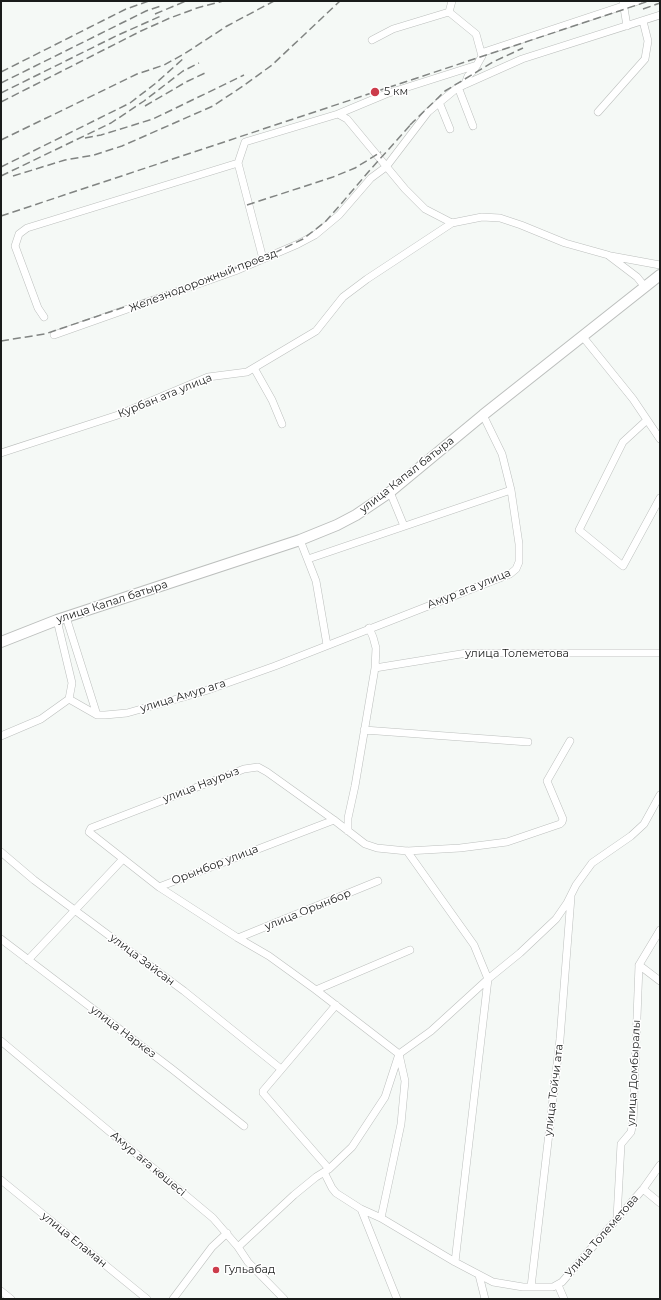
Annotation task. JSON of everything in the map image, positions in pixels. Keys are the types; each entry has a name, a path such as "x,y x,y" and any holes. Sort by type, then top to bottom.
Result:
{"main road":[{"name":"улица Капал батыра","path":"1,642 62,618 300,540 337,525 356,515 390,492 483,415 660,275"}],"street":[{"path":"449,12 452,1"},
{"path":"481,53 623,3 638,1"},
{"path":"623,3 627,26"},
{"path":"372,40 393,29 449,12"},
{"path":"449,12 476,34 482,56 468,76 465,84"},
{"name":"Железнодорожный проезд","path":"54,335 235,271 298,244 315,235 338,215 371,178 386,167 428,112 458,87 522,59 660,15"},
{"path":"598,112 645,59 648,41 644,21"},
{"path":"263,259 238,163 245,142 338,114 386,94 477,65"},
{"path":"458,87 473,126"},
{"path":"439,102 450,129"},
{"path":"338,114 348,119 386,167 425,209 452,223 482,217 500,218 566,243 608,255 660,265"},
{"path":"44,317 38,308 15,246 19,234 27,228 238,163"},
{"name":"Курбан ата улица","path":"1,453 118,415 208,377 247,372 316,331 343,297 367,279 452,223"},
{"path":"608,255 637,277 645,287"},
{"path":"582,337 633,399 660,439"},
{"path":"254,368 272,400 282,424"},
{"path":"308,559 511,490 502,454 483,415"},
{"path":"647,420 623,442 579,530 623,566 660,498"},
{"name":"Амур ага улица","path":"369,628 510,574 516,569 519,562 519,544 511,490"},
{"path":"390,492 404,526"},
{"path":"300,540 316,581 327,645"},
{"path":"1,736 41,719 69,699 72,684 62,618"},
{"path":"62,618 97,715"},
{"path":"348,831 348,818 355,786 375,668 376,648 369,628"},
{"name":"улица Амур ага","path":"97,715 127,713 205,691 276,666 369,628"},
{"name":"улица Толеметова","path":"375,668 466,653 660,653"},
{"path":"69,699 97,715"},
{"path":"364,730 528,742"},
{"name":"улица Наурыз","path":"89,830 244,769 258,767 268,772 365,844 377,848 408,851 460,848 507,842 560,824 563,819 546,781 570,741"},
{"path":"238,1247 294,1195 326,1171 352,1147 385,1097 399,1054 431,1031 488,979 520,954 556,919 567,903 576,885 592,863 644,824 657,807 660,795"},
{"name":"Орынбор улица","path":"89,830 90,834 159,887 334,820"},
{"path":"408,851 474,945 488,979 455,1262"},
{"name":"улица Зайсан","path":"1,852 34,880 184,992 281,1069"},
{"path":"28,960 123,859"},
{"name":"улица Орынбор","path":"238,938 378,881"},
{"path":"159,887 268,956 316,990 399,1054 405,1081 401,1124 381,1218"},
{"name":"улица Тойчи ата","path":"531,1287 560,1039 572,893"},
{"name":"улица Домбыралы","path":"617,1218 621,1144 631,1132 633,1122 639,965 660,930"},
{"name":"улица Наркез","path":"1,939 172,1069 244,1126"},
{"path":"316,990 410,950"},
{"path":"639,965 660,981"},
{"path":"336,1005 263,1091 264,1096 326,1171 332,1188 336,1193 361,1209 397,1299"},
{"name":"Амур аға көшесі","path":"1,1041 213,1218 227,1233 248,1262 284,1299"},
{"name":"Улица Толеметова","path":"361,1209 381,1218 455,1262 493,1282 523,1287 553,1287 562,1282 643,1189 660,1165"},
{"name":"улица Еламан","path":"1,1180 147,1299"},
{"path":"643,1189 660,1203"},
{"path":"173,1299 212,1247 227,1233"},
{"path":"479,1275 485,1299"},
{"path":"558,1285 564,1299"},
{"path":"1,1291 10,1299"}],"railway":[{"path":"1,72 126,9 149,1"},
{"path":"155,14 186,1"},
{"path":"1,102 141,31 197,8 223,1"},
{"path":"1,140 137,74 164,65 227,26 274,1"},
{"path":"13,176 65,160 94,155 122,146 213,106 272,65 340,1"},
{"path":"1,216 649,1"},
{"path":"643,9 660,3"},
{"path":"1,83 146,11 161,6"},
{"path":"1,93 116,36 163,15"},
{"path":"410,125 445,91 493,62 523,48"},
{"path":"1,167 130,103 156,83 184,58"},
{"path":"1,176 111,123 144,101 183,71 199,63"},
{"path":"145,106 186,82 205,73"},
{"path":"85,138 101,135 153,119 244,75"},
{"path":"1,341 45,334 264,258 303,239 325,222 414,121"},
{"path":"247,205 333,177 355,168 381,152"}],"place":[{"name":"5 км","path":"375,92"},
{"name":"Гульабад","path":"216,1270"}]}
